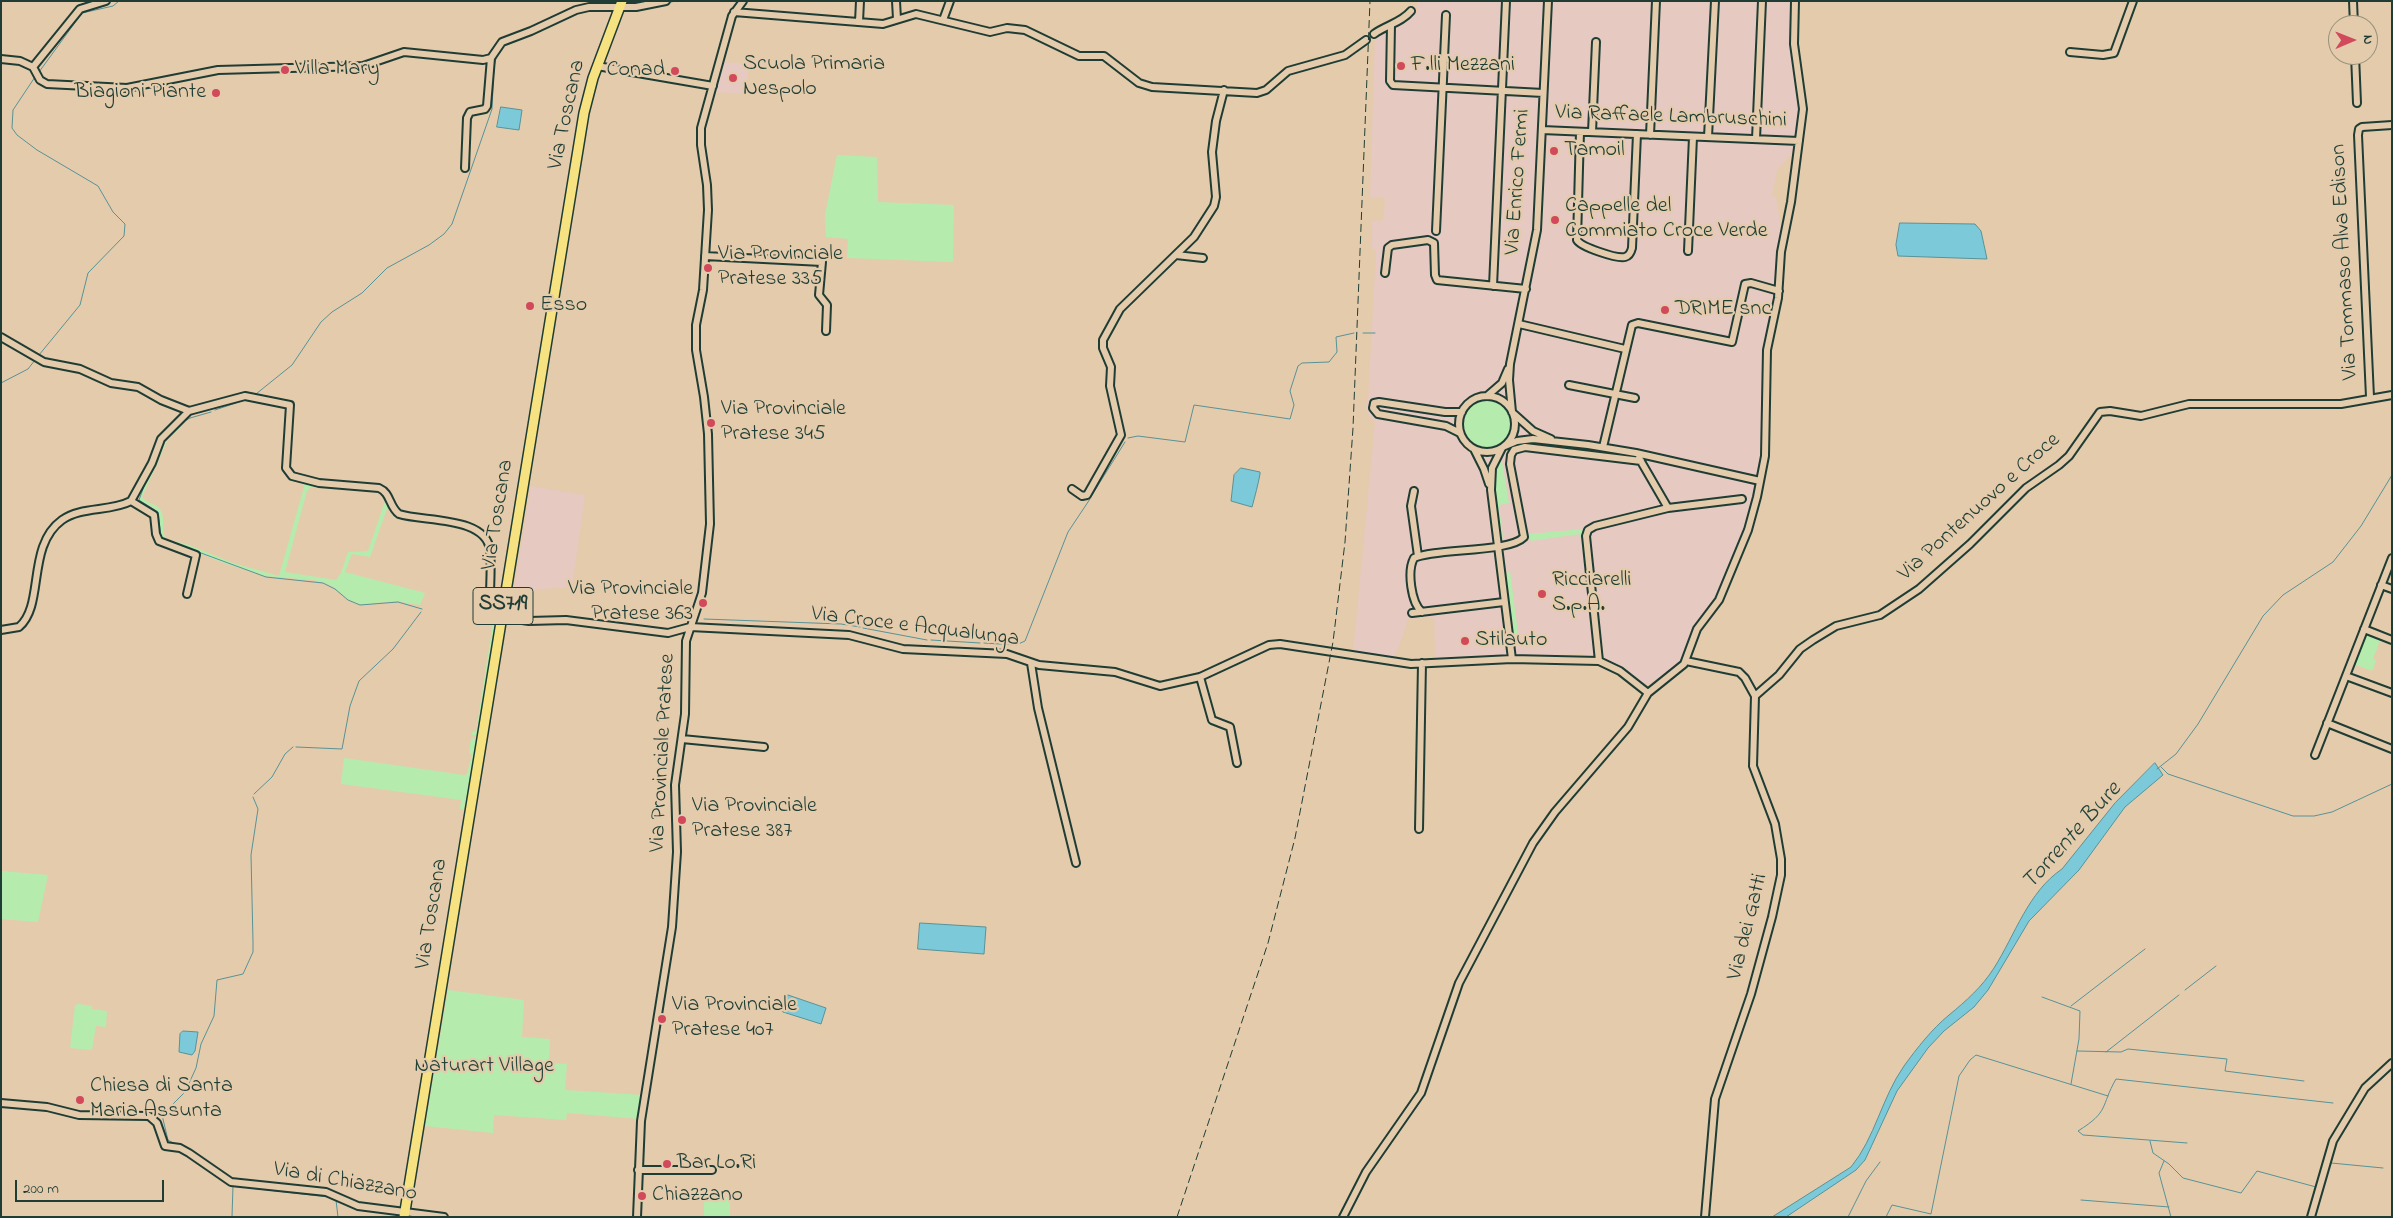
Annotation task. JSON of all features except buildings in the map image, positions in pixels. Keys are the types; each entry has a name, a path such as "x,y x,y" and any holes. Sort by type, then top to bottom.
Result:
{"main road":[{"name":"Via Toscana","path":"404,1214 583,119 596,66 620,4"}],"street":[{"path":"34,69 80,9 106,1"},
{"path":"465,168 468,118 470,112 484,109 487,106 491,58 502,42 532,31 576,10 620,4 641,7 666,1"},
{"name":"Via Provinciale Pratese","path":"637,1217 638,1170 644,1097 672,927 677,852 675,785 687,689 686,641 702,593 710,510 708,434 696,350 705,256 708,185 701,134 703,118 734,12 743,1"},
{"path":"859,22 860,1"},
{"path":"896,1 897,19"},
{"path":"943,20 950,1"},
{"path":"1493,286 1506,1"},
{"name":"Via Enrico Fermi","path":"1510,364 1538,224 1548,1"},
{"path":"1650,135 1656,1"},
{"path":"1756,139 1762,1"},
{"path":"1343,1217 1366,1172 1421,1093 1459,983 1533,843 1556,812 1628,727 1648,693 1686,660 1697,629 1719,600 1748,530 1760,482 1766,445 1767,350 1779,291 1781,252 1791,202 1803,105 1794,49 1795,1"},
{"path":"2070,52 2103,55 2114,53 2133,1"},
{"path":"2353,1 2354,15"},
{"path":"1708,137 1715,3"},
{"path":"1374,34 1386,25 1391,26 1411,11"},
{"path":"734,12 885,24 916,14 990,32 1007,28 1025,30 1079,56 1100,55 1110,59 1139,84 1152,87 1262,92 1288,72 1344,55 1366,40"},
{"path":"1436,231 1446,15"},
{"path":"1391,26 1390,82 1394,85 1543,93"},
{"path":"1592,132 1596,42"},
{"path":"602,51 611,69"},
{"path":"1,59 20,61 34,69 40,80 50,84 127,88 218,70 358,66 373,63 401,52 478,60 491,58"},
{"path":"2355,65 2357,103"},
{"path":"596,66 713,86"},
{"path":"1072,489 1082,496 1087,495 1121,435 1110,386 1111,367 1103,348 1105,335 1123,305 1197,234 1215,203 1212,152 1216,121 1224,90"},
{"name":"Via Tommaso Alva Edison","path":"2370,397 2358,135 2359,129 2362,127 2392,125"},
{"name":"Via Raffaele Lambruschini","path":"1542,130 1799,141"},
{"path":"1580,132 1578,242 1586,247 1623,257 1631,252 1633,239 1636,134"},
{"path":"1688,251 1693,136"},
{"path":"1385,273 1388,248 1392,245 1428,240 1434,243 1436,279 1526,289"},
{"path":"1176,255 1203,258"},
{"path":"705,256 822,262 819,295 827,305 826,331"},
{"path":"1604,447 1631,326 1636,323 1732,342 1745,284 1751,283 1779,291"},
{"path":"1519,324 1625,349"},
{"path":"1,337 40,360 85,370 111,383 138,387 161,400 189,411"},
{"path":"1510,364 1502,383 1487,396 1473,400 1462,412 1459,422 1460,433 1465,442 1474,449 1484,469 1490,490 1512,659"},
{"path":"1490,490 1492,468 1514,431 1509,380 1510,364"},
{"path":"1569,384 1635,398"},
{"name":"Via Pontenuovo e Croce","path":"1755,696 1779,675 1800,649 1813,640 1836,626 1880,615 1919,590 1970,544 2026,488 2069,456 2100,412 2110,411 2141,416 2190,404 2341,404 2370,397 2392,395"},
{"path":"131,501 152,463 162,438 189,411 245,396 288,404 290,410 286,468 289,474 319,483 379,488 386,493 392,506 399,514 475,528 483,535 490,549 490,612 501,617"},
{"path":"1487,396 1501,400 1532,431 1554,440"},
{"path":"1460,433 1443,425 1378,414 1373,408 1374,403 1379,402 1445,412 1462,412"},
{"path":"1474,449 1488,452 1526,440 1554,440 1636,453 1760,482"},
{"path":"1422,612 1415,604 1410,569 1413,560 1418,556 1497,546 1520,541 1524,537 1510,464 1511,455 1517,448 1525,447 1641,462"},
{"path":"1636,453 1668,508"},
{"path":"1414,491 1411,506 1418,556"},
{"path":"1648,693 1616,668 1600,661 1587,532 1595,526 1668,508 1742,499"},
{"path":"1,630 19,627 28,616 40,554 56,526 74,514 131,501 154,514 157,536 161,542 196,555 187,594"},
{"path":"2315,755 2392,558"},
{"path":"2381,585 2392,589"},
{"path":"1412,613 1504,602"},
{"name":"Via Croce e Acqualunga","path":"501,617 533,621 566,620 668,632 690,627 849,635 903,649 1008,654 1048,667 1115,672 1160,686 1200,677 1270,645 1411,664 1512,659 1600,661"},
{"path":"2364,629 2392,640"},
{"path":"1686,660 1735,671 1745,678 1755,696"},
{"path":"1031,663 1038,708 1076,863"},
{"path":"1419,829 1422,663"},
{"path":"2346,676 2392,694"},
{"path":"1200,677 1212,720 1230,727 1236,763"},
{"name":"Via dei Gatti","path":"1705,1217 1715,1099 1751,994 1772,917 1781,875 1781,859 1775,824 1753,766 1755,696"},
{"path":"2327,723 2392,749"},
{"path":"682,739 764,747"},
{"path":"2311,1217 2333,1141 2365,1088 2392,1063"},
{"name":"Via di Chiazzano","path":"1,1103 48,1107 79,1115 149,1116 157,1123 165,1146 180,1148 227,1180 326,1192 358,1206 404,1214 444,1217"},
{"path":"638,1170 712,1170"}],"shaded area":[{"path":"1417,1 1797,1 1796,41 1806,112 1803,143 1777,170 1772,196 1776,197 1781,229 1775,299 1764,340 1763,439 1752,505 1741,540 1731,557 1715,602 1695,626 1683,660 1669,673 1649,684 1641,682 1608,662 1582,654 1435,659 1434,617 1407,619 1406,627 1394,659 1353,652 1375,422 1368,414 1366,407 1376,250 1372,250 1372,221 1383,220 1385,198 1370,197 1375,36 1417,12"},
{"name":"Scuola Primaria Nespolo","path":"724,62 749,64 746,94 714,92"},
{"path":"531,486 585,495 572,587 514,591"}],"green space":[{"path":"837,155 877,157 878,202 954,205 953,262 847,258 848,239 826,237 825,215"},
{"path":"1488,400 1497,402 1505,407 1510,415 1512,424 1510,433 1505,441 1497,446 1488,448 1479,446 1471,441 1466,433 1464,424 1466,415 1471,407 1479,402"},
{"path":"179,426 182,427 169,437"},
{"path":"169,437 142,497 157,506 161,511 163,533 166,539 189,545 233,563 279,576 304,487 303,484 287,479 288,476 308,484 379,491 382,494 379,492 311,487 307,491 285,572 336,580 341,573 348,552 368,551 386,499 389,503 370,557 352,554 345,572 425,593 420,605 395,601 361,605 347,599 335,588 327,584 314,580 264,576 224,563 162,538 158,512 140,501 139,498"},
{"path":"1502,461 1509,503 1499,505 1503,538 1501,538 1496,510 1494,480 1498,462"},
{"path":"1584,529 1586,560 1584,560 1580,534 1531,541 1528,534"},
{"path":"1510,571 1519,641 1515,641 1506,573"},
{"path":"494,616 496,624 479,731 477,735 472,735 472,732 476,732"},
{"path":"2366,632 2381,638 2373,659 2376,660 2372,671 2354,664"},
{"path":"471,738 477,739 464,810 460,809 461,800 341,784 344,758 467,774 472,754 469,753"},
{"path":"1,871 48,875 38,922 1,919"},
{"name":"Naturart Village","path":"448,990 524,1000 522,1037 550,1039 549,1063 567,1064 565,1090 643,1095 639,1119 567,1113 566,1120 494,1115 493,1133 425,1126"},
{"path":"75,1005 92,1006 92,1009 107,1011 106,1027 96,1026 92,1050 70,1048"},
{"path":"730,1197 730,1217 704,1217 704,1198"}],"water":[{"path":"501,107 522,110 519,130 497,127"},
{"path":"1900,223 1975,224 1981,231 1987,259 1898,256 1896,245"},
{"path":"1241,468 1260,472 1252,507 1231,501 1234,475"},
{"path":"2155,763 2163,775 2125,807 2079,870 2029,921 1988,990 1974,1007 1944,1031 1928,1048 1897,1091 1865,1160 1856,1170 1786,1217 1772,1217 1851,1167 1873,1130 1896,1078 1909,1059 1937,1026 1979,988 1994,968 2023,915 2040,890 2062,869 2115,803"},
{"path":"920,923 986,927 984,954 918,949"},
{"path":"788,995 826,1008 821,1024 783,1012"},
{"path":"183,1031 198,1032 195,1051 192,1055 179,1052 180,1034"}],"waterway":[{"path":"39,72 82,13 113,6 119,1"},
{"path":"622,11 646,9 675,1"},
{"path":"593,10 612,11"},
{"path":"535,32 550,26"},
{"path":"256,394 292,365 321,322 332,312 362,293 387,268 429,245 444,234 452,224 492,109 494,66 497,55"},
{"path":"35,77 13,110 12,128 17,135 37,150 98,186 113,212 125,224 124,236 88,273 80,305 39,355"},
{"path":"1128,438 1138,436 1185,442 1194,405 1290,419 1294,405 1290,391 1298,366 1302,363 1329,362 1337,352 1336,337 1354,333"},
{"path":"1363,333 1375,333"},
{"path":"1,383 28,369 35,360"},
{"path":"215,410 245,400"},
{"path":"181,423 190,418 211,412"},
{"path":"1092,495 1125,442"},
{"name":"Torrente Bure","path":"2157,769 2176,754 2198,724 2263,616 2283,595 2333,562 2361,526 2392,475"},
{"path":"147,478 139,500 158,512 161,538"},
{"path":"984,643 1016,645 1025,641 1068,532 1090,499"},
{"path":"174,543 266,577 323,583 335,589 348,600 360,605 398,602 422,609"},
{"path":"296,747 342,749 350,706 359,681 393,649 421,612"},
{"path":"704,619 841,624 860,627"},
{"path":"863,628 927,640"},
{"path":"931,640 980,643"},
{"path":"254,794 272,777 285,754 293,747"},
{"path":"2161,767 2168,774 2293,816 2314,816 2332,812 2392,784"},
{"path":"177,1145 168,1140 162,1115 185,1092 196,1068 201,1044 214,1016 217,980 243,974 253,952 251,855 258,809 253,797"},
{"path":"2071,1006 2145,949"},
{"path":"2185,990 2216,966"},
{"path":"2106,1052 2179,995"},
{"path":"2042,997 2080,1011 2079,1039 2071,1084"},
{"path":"2077,1051 2121,1052 2128,1049 2227,1059 2225,1071 2304,1081"},
{"path":"1886,1217 1892,1205 1931,1214 1959,1076 1970,1060 1976,1055 2108,1096"},
{"path":"2187,1143 2083,1135 2078,1131 2100,1113 2116,1079 2333,1103"},
{"path":"2150,1141 2153,1153 2169,1164 2183,1178 2241,1193 2257,1171 2316,1187"},
{"path":"186,1147 201,1157"},
{"path":"2164,1161 2159,1173 2171,1217"},
{"path":"1848,1217 1866,1181 1880,1162"},
{"path":"2331,1163 2383,1168"},
{"path":"212,1165 225,1174"},
{"path":"232,1217 233,1186"},
{"path":"241,1187 329,1197"},
{"path":"336,1200 338,1217"},
{"path":"2081,1200 2169,1207"}],"railway":[{"path":"1177,1217 1268,943 1295,838 1333,642 1345,542 1353,428 1370,1"}],"place":[{"name":"F.lli Mezzani","path":"1401,66"},
{"name":"Villa Mary","path":"285,70"},
{"name":"Conad","path":"675,71"},
{"name":"Scuola Primaria Nespolo","path":"733,78"},
{"name":"Biagioni Piante","path":"216,93"},
{"name":"Tamoil","path":"1554,151"},
{"name":"Cappelle del Commiato Croce Verde","path":"1555,220"},
{"name":"Via Provinciale Pratese 335","path":"708,268"},
{"name":"Esso","path":"530,306"},
{"name":"DRIME snc","path":"1665,310"},
{"name":"Via Provinciale Pratese 345","path":"711,423"},
{"name":"Ricciarelli S.p.A.","path":"1542,594"},
{"name":"Via Provinciale Pratese 363","path":"703,603"},
{"name":"Stilauto","path":"1465,641"},
{"name":"Via Provinciale Pratese 387","path":"682,820"},
{"name":"Via Provinciale Pratese 407","path":"662,1019"},
{"name":"Chiesa di Santa Maria Assunta","path":"80,1100"},
{"name":"Bar Lo.Ri","path":"667,1164"},
{"name":"Chiazzano","path":"642,1196"}]}
